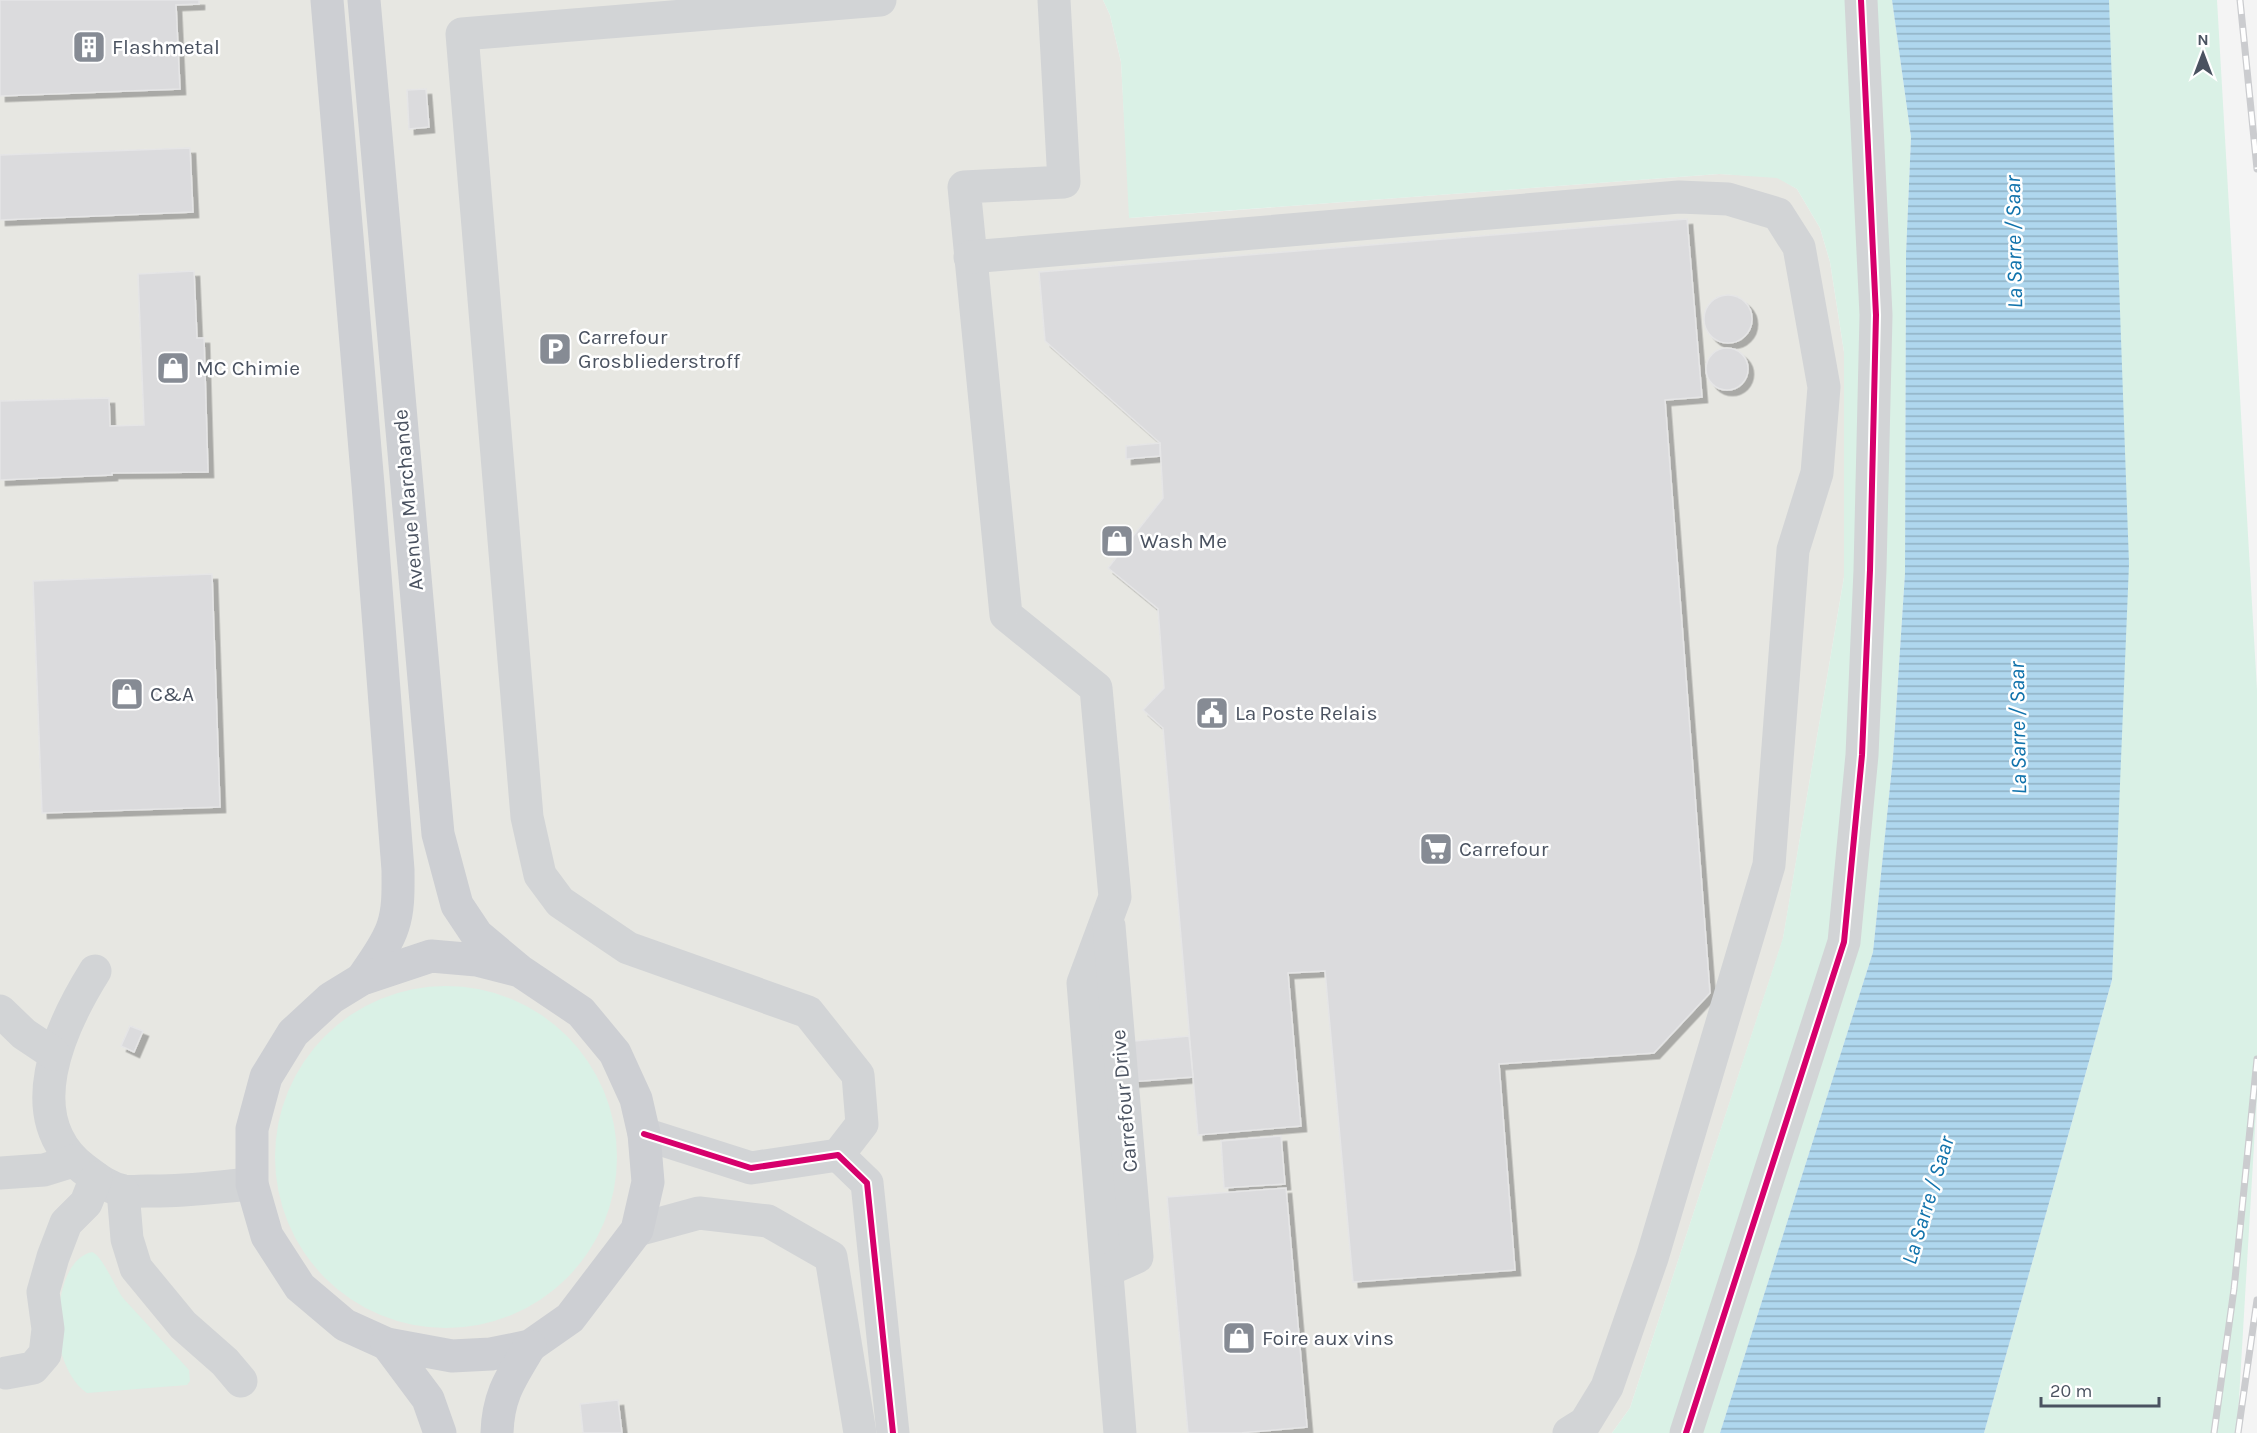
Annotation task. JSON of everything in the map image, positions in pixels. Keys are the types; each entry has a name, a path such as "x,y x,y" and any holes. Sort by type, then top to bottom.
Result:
{"main road":[{"name":"Avenue Marchande","path":"327,0 398,870 398,895 394,924 362,979"},
{"name":"Avenue Marchande","path":"364,0 438,834 457,905 477,935 520,971 581,1012 615,1053 636,1099 644,1134 648,1182 637,1230 570,1318 530,1346 491,1354 452,1356 387,1344 345,1325 300,1287 267,1236 252,1184 252,1129 266,1077 293,1033 331,998 362,979 431,956 477,960 520,971"},
{"name":"Avenue Marchande","path":"387,1344 428,1399 440,1433"},
{"name":"Avenue Marchande","path":"497,1433 498,1410 508,1382 530,1346"}],"street":[{"path":"644,1134 752,1168 838,1155 862,1124 858,1075 808,1012 628,948 560,902 540,875 528,829 462,34 879,0"},
{"path":"1054,0 1064,182 964,187 1006,615 1096,688 1115,897 1083,983 1120,1433"},
{"path":"1686,1433 1844,942 1862,743 1876,315 1861,0"},
{"path":"970,256 1679,197 1728,199 1778,214 1799,247 1824,387 1817,473 1792,550 1769,865 1652,1258 1608,1387 1586,1424 1569,1433"},
{"path":"95,971 78,999 54,1054 48,1094 54,1132 98,1177 127,1239 136,1268 183,1325 225,1362 241,1381"},
{"path":"0,1011 24,1034 54,1054"},
{"path":"838,1155 867,1183 893,1433"},
{"path":"0,1173 44,1170 98,1177 176,1192 252,1184"},
{"path":"6,1373 33,1368 45,1354 48,1329 43,1292 53,1257 66,1222 86,1203 98,1177"},
{"path":"637,1230 699,1213 768,1221 831,1257 860,1433"}],"shaded area":[{"path":"0,0 1103,0 1110,15 1121,62 1130,218 1719,174 1777,177 1797,189 1820,228 1830,262 1844,352 1844,577 1783,939 1630,1408 1612,1433 0,1433"}],"green space":[{"path":"1103,0 1892,0 1911,137 1906,254 1905,573 1893,757 1873,952 1720,1433 1612,1433 1630,1408 1783,938 1844,577 1844,352 1830,262 1820,228 1797,189 1777,178 1719,174 1129,218 1121,62 1110,15"},
{"path":"2108,0 2217,0 2257,690 2257,1094 2237,1433 1984,1433 2112,980"},
{"path":"429,986 463,986 496,993 527,1006 555,1025 578,1048 597,1076 610,1107 617,1140 617,1174 610,1207 597,1238 578,1266 555,1289 527,1308 496,1321 463,1328 429,1328 396,1321 365,1308 337,1289 314,1266 295,1238 282,1207 275,1174 275,1140 282,1107 295,1076 314,1048 337,1025 365,1006 396,993"},
{"path":"92,1252 104,1265 123,1298 189,1370 190,1381 187,1385 87,1393 75,1381 64,1361 60,1343 58,1329 61,1296 71,1268 80,1258"}],"water":[{"name":"La Sarre / Saar","path":"1892,0 2109,0 2129,564 2112,980 1984,1433 1720,1433 1873,952 1893,757 1905,573 1906,254 1911,137"}],"building":[{"name":"Flashmetal","path":"0,0 199,0 199,4 176,5 180,89 0,96"},
{"path":"426,89 429,127 409,129 407,90"},
{"path":"190,148 193,212 0,220 0,155"},
{"name":"Carrefour","path":"1687,219 1702,397 1665,400 1710,993 1654,1053 1499,1064 1515,1270 1353,1282 1325,971 1288,973 1301,1126 1198,1135 1163,728 1143,710 1164,688 1158,609 1108,568 1163,498 1160,443 1045,341 1039,272"},
{"name":"MC Chimie","path":"194,271 197,338 204,338 208,472 112,473 112,475 0,480 0,401 109,398 110,426 144,425 138,274"},
{"path":"1728,295 1745,302 1752,319 1745,336 1728,343 1711,336 1704,319 1711,302"},
{"path":"1727,348 1735,349 1742,354 1747,361 1747,377 1742,384 1735,389 1727,390 1719,389 1712,384 1707,377 1706,369 1707,361 1712,354 1719,349"},
{"path":"1160,443 1160,456 1126,459 1126,446"},
{"name":"C&A","path":"212,574 220,807 42,813 33,581"},
{"path":"130,1026 143,1031 134,1052 121,1046"},
{"path":"1189,1036 1193,1077 1116,1083 1112,1043"},
{"path":"1281,1136 1285,1184 1224,1188 1221,1141"},
{"name":"Foire aux vins","path":"1286,1188 1307,1427 1240,1433 1188,1433 1167,1197"},
{"path":"618,1400 622,1433 583,1433 580,1404"}],"railway":[{"path":"2240,0 2257,169"},
{"path":"2214,1433 2234,1289 2257,1059"},
{"path":"2238,1433 2257,1300"}],"cycle path":[{"path":"1686,1433 1844,942 1862,755 1870,570 1876,315 1861,0"},
{"path":"644,1134 751,1168 838,1155 867,1183 893,1433"}],"place":[{"name":"Flashmetal","path":"89,47"},
{"name":"Carrefour Grosbliederstroff","path":"555,349"},
{"name":"MC Chimie","path":"173,368"},
{"name":"Wash Me","path":"1117,541"},
{"name":"C&A","path":"127,694"},
{"name":"La Poste Relais","path":"1212,713"},
{"name":"Carrefour","path":"1436,849"},
{"name":"Foire aux vins","path":"1239,1338"}]}
